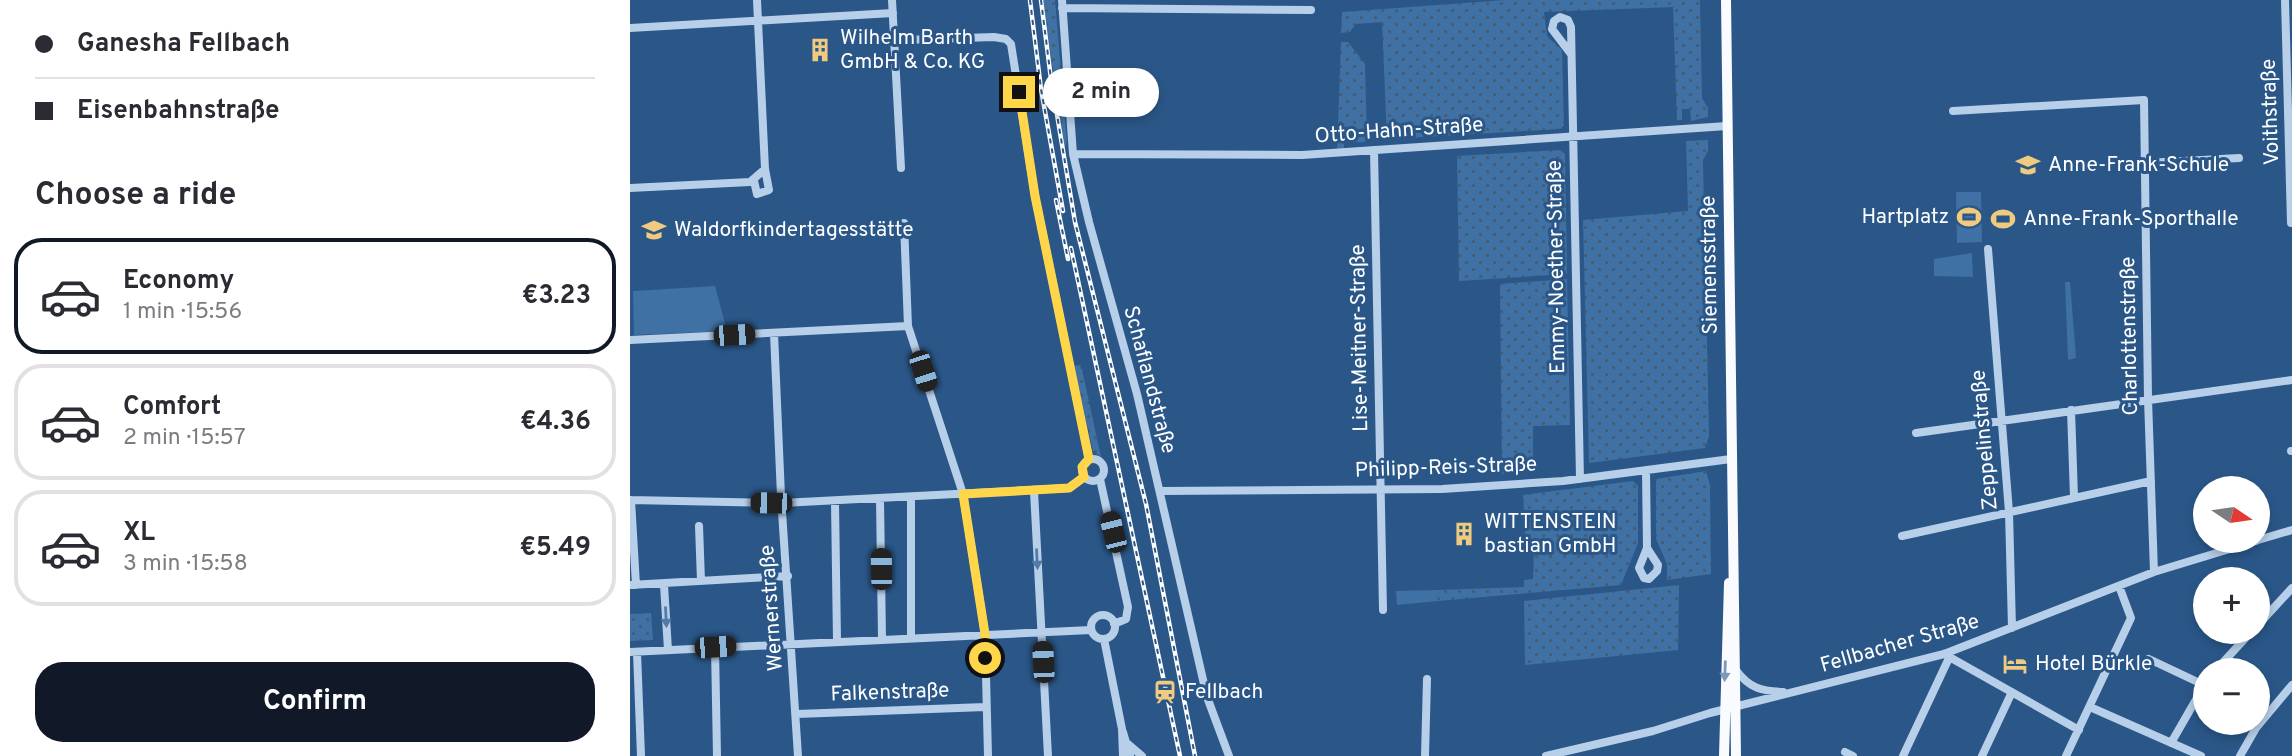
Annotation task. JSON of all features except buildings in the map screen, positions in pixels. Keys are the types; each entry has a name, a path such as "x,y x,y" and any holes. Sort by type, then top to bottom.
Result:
{"main road":[{"name":"Siemensstraße","path":"1724,756 1731,530 1726,0"},
{"name":"Siemensstraße","path":"1731,530 1736,756"}],"street":[{"path":"752,181 754,192 765,194 769,186 765,169 757,0"},
{"path":"892,0 901,168"},
{"name":"Voithstraße","path":"2285,0 2290,88 2291,225"},
{"name":"Schaflandstraße","path":"1229,756 1207,697 1160,491 1073,154 1062,4 1311,10"},
{"path":"630,28 893,13"},
{"path":"895,36 905,40 989,37 1006,39 1012,51 1035,196 1089,459"},
{"name":"Emmy-Noether-Straße","path":"1571,54 1580,479"},
{"name":"Charlottenstraße","path":"1953,111 2144,100 2148,399 2154,572"},
{"name":"Otto-Hahn-Straße","path":"1073,154 1302,155 1727,126"},
{"name":"Lise-Meitner-Straße","path":"1374,150 1383,610"},
{"path":"2146,163 2239,159"},
{"path":"630,188 752,181 765,169"},
{"path":"904,223 908,326 963,494 985,634 988,756"},
{"name":"Zeppelinstraße","path":"1988,249 2009,512 2012,628"},
{"path":"630,340 908,326"},
{"name":"Wernerstraße","path":"774,333 798,756"},
{"path":"1916,433 2292,380"},
{"path":"2071,410 2074,497"},
{"path":"1089,459 1102,463 1104,474 1100,479 1090,481 1084,477 1082,467 1089,459"},
{"name":"Philipp-Reis-Straße","path":"1160,491 1442,489 1580,479 1731,459"},
{"path":"1646,470 1647,548"},
{"path":"788,576 633,585 631,500 835,502 1069,488 1084,477"},
{"path":"1100,479 1128,607 1126,619 1114,624"},
{"path":"1902,536 2151,481"},
{"path":"1034,491 1048,756"},
{"path":"911,497 911,638"},
{"path":"880,499 883,639"},
{"path":"835,502 837,641"},
{"path":"699,526 701,581"},
{"name":"Fellbacher Straße","path":"2270,536 2292,530"},
{"name":"Fellbacher Straße","path":"1546,756 1653,731 1789,693 1947,656 2154,572 2215,553"},
{"path":"664,585 668,650"},
{"path":"2066,756 2131,618 2119,586"},
{"path":"2270,612 2292,588"},
{"path":"1100,616 1107,617 1114,624 1114,633 1104,639 1096,637 1091,630 1093,621 1100,616"},
{"path":"641,756 633,652 793,642 1091,630"},
{"path":"1104,639 1122,729 1123,756"},
{"path":"2227,658 2240,644"},
{"path":"715,647 717,756"},
{"path":"1903,756 1947,656 2079,730"},
{"path":"2150,659 2193,680"},
{"path":"1736,670 1746,683 1756,689 1789,693"},
{"path":"1425,756 1427,678"},
{"path":"2240,756 2256,728 2292,685"},
{"path":"1982,756 2012,692"},
{"path":"2171,743 2193,704"},
{"name":"Falkenstraße","path":"797,714 985,707"},
{"path":"2090,707 2201,756"},
{"path":"630,723 640,723"},
{"path":"1122,729 1130,756"},
{"path":"1128,744 1142,756"}],"shaded area":[{"path":"1043,0 1055,0 1067,143 1064,148"},
{"path":"1505,0 1700,0 1702,98 1708,108 1708,117 1691,121 1690,109 1682,109 1682,120 1677,120 1673,7 1544,12 1547,36 1562,50 1564,126 1560,129 1387,139 1382,22 1356,24 1350,32 1341,33 1342,12"},
{"path":"1341,42 1348,42 1365,64 1367,139 1364,142 1344,143 1344,150 1337,151"},
{"path":"1708,140 1708,151 1703,160 1709,436 1705,448 1589,463 1583,220 1688,211 1686,141"},
{"path":"1560,150 1565,154 1567,274 1459,281 1457,156"},
{"name":"Hartplatz","path":"1956,192 1981,192 1982,242 1957,243"},
{"path":"1972,253 1973,277 1934,276 1934,259"},
{"path":"1567,279 1570,425 1533,426 1533,471 1502,474 1500,284"},
{"path":"2065,282 2070,282 2076,358 2068,360"},
{"path":"715,286 727,331 634,335 633,291"},
{"path":"1081,365 1101,457 1093,451 1074,366"},
{"path":"1706,471 1710,485 1711,574 1667,580 1667,564 1656,539 1656,479"},
{"path":"1633,481 1638,486 1638,543 1621,585 1438,601 1437,590 1524,587 1524,580 1533,579 1534,549 1526,549 1523,495"},
{"path":"1679,585 1678,650 1525,665 1524,601"},
{"path":"1437,590 1438,601 1397,605 1396,591"},
{"path":"651,613 653,640 630,641 630,614"}],"railway":[{"path":"1030,0 1041,89 1063,211"},
{"path":"1041,0 1075,222 1146,504 1195,756"},
{"path":"1056,200 1068,259"},
{"path":"1071,248 1180,756"}],"place":[{"name":"Wilhelm Barth GmbH & Co. KG","path":"820,50"},
{"name":"Anne-Frank-Schule","path":"2028,165"},
{"name":"Hartplatz","path":"1969,217"},
{"name":"Anne-Frank-Sporthalle","path":"2003,219"},
{"name":"Waldorfkindertagesstätte","path":"654,230"},
{"name":"WITTENSTEIN bastian GmbH","path":"1464,534"},
{"name":"Hotel Bürkle","path":"2015,664"},
{"name":"Fellbach","path":"1165,692"}],"route":[{"path":"985,658 985,634 963,494 1069,488 1084,477 1081,470 1089,459 1035,196 1019,92"}]}
